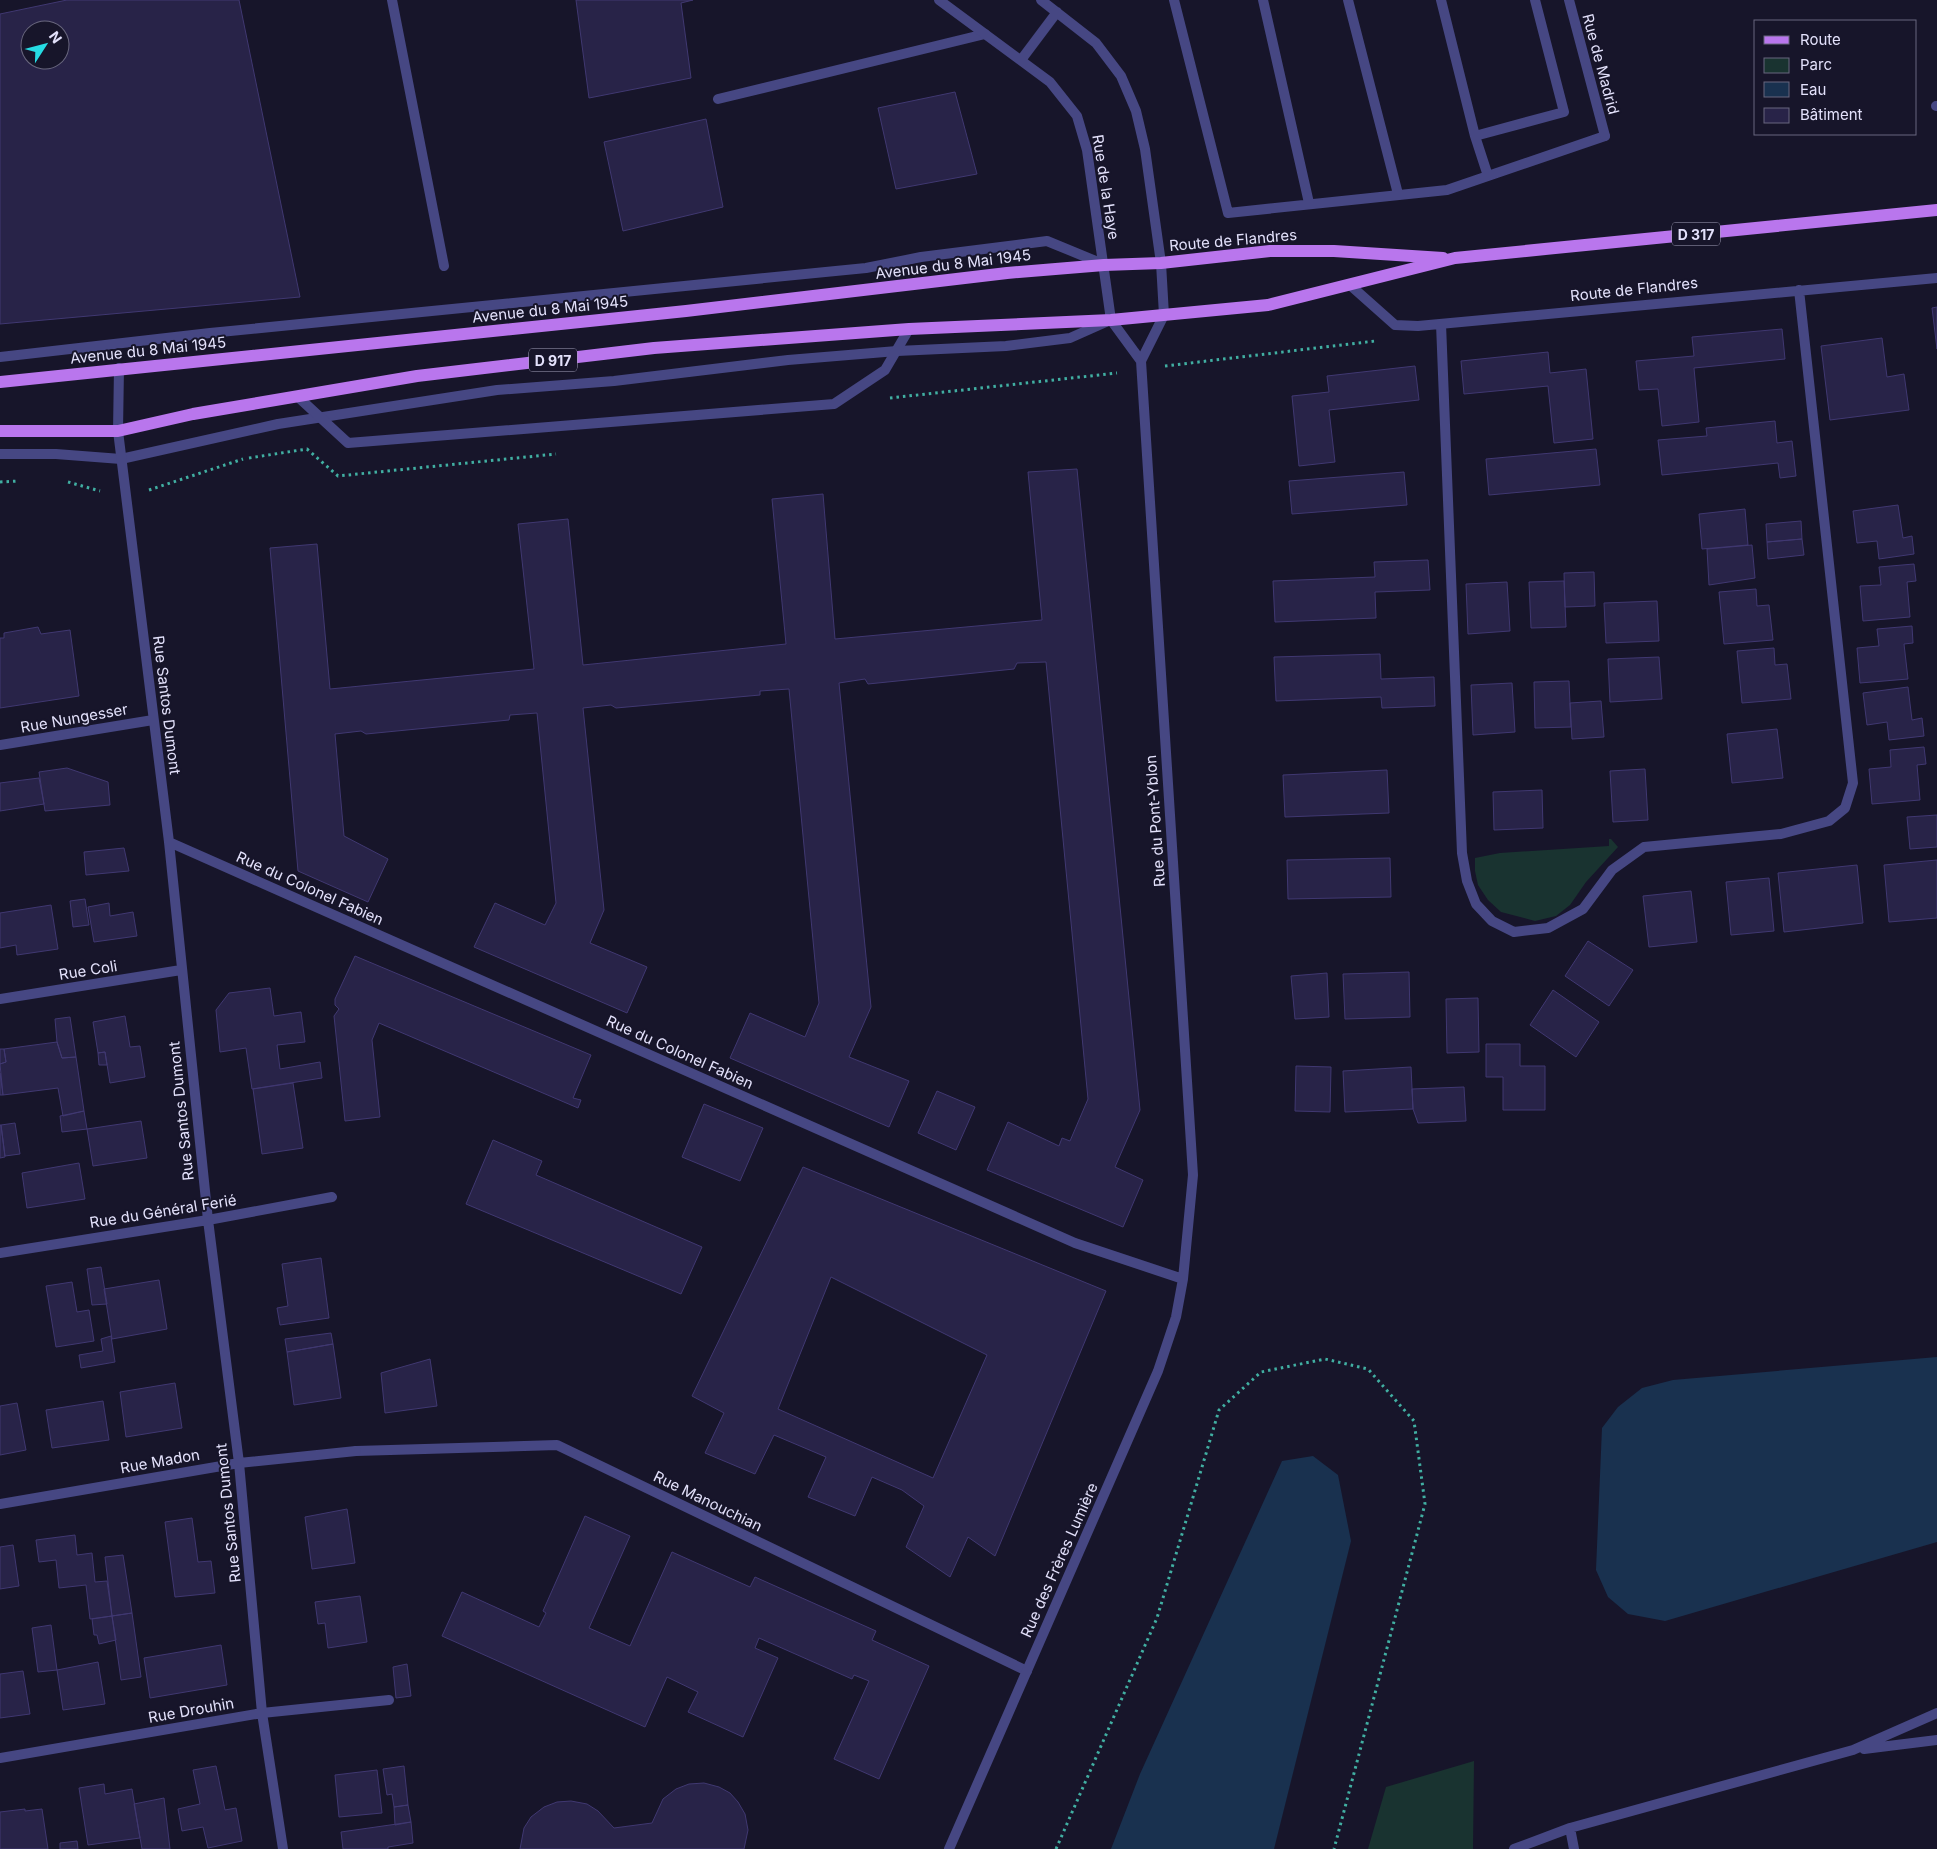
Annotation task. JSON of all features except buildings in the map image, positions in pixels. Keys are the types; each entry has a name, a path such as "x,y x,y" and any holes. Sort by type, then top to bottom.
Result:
{"main road":[{"name":"Route de Flandres","path":"1111,320 1268,305 1455,258 1937,210"},
{"name":"Route de Flandres","path":"1104,265 1161,263 1270,251 1334,250 1455,258"},
{"name":"Avenue du 8 Mai 1945","path":"0,382 118,368 431,338 1007,273 1104,265"},
{"name":"D 917","path":"0,431 118,432 193,414 417,376 654,348 910,329 1111,320"}],"street":[{"path":"392,0 444,266"},
{"name":"Rue de la Haye","path":"939,0 1050,82 1078,116 1087,150 1104,265"},
{"path":"1041,0 1096,43 1121,76 1136,111 1146,149 1161,263 1164,315 1141,365"},
{"path":"1174,0 1228,213 1447,190 1488,176 1475,136 1441,0"},
{"path":"1263,0 1309,203"},
{"path":"1348,0 1398,194"},
{"path":"1475,136 1564,112 1535,0"},
{"name":"Rue de Madrid","path":"1488,176 1605,136 1569,0"},
{"path":"1021,60 1057,12"},
{"path":"718,99 985,34"},
{"path":"0,357 210,333 857,269 921,257 1047,241 1104,265 1111,320 1141,365"},
{"name":"Route de Flandres","path":"1350,285 1395,325 1441,324 1937,278"},
{"path":"1441,324 1462,853 1467,881 1476,904 1492,921 1514,932 1548,928 1583,909 1612,870 1644,847 1781,834 1829,821 1845,808 1853,783 1799,290"},
{"path":"0,454 56,454 121,459 278,424 497,390 614,381 788,360 897,351 1006,346 1070,338 1111,320"},
{"path":"298,396 348,443 834,404 885,370 910,329"},
{"name":"Rue du Pont-Yblon","path":"1141,365 1193,1174 1183,1279"},
{"name":"Rue Santos Dumont","path":"118,368 118,432 121,459 169,842 208,1220 239,1463 262,1713 283,1849"},
{"name":"Rue Nungesser","path":"0,745 153,720"},
{"name":"Rue du Colonel Fabien","path":"169,842 1075,1243 1183,1279"},
{"name":"Rue Coli","path":"0,999 181,970"},
{"name":"Rue du Général Ferié","path":"0,1253 208,1220 332,1197"},
{"name":"Rue des Frères Lumière","path":"949,1849 1158,1371 1176,1317 1183,1279"},
{"name":"Rue Manouchian","path":"356,1451 557,1446 1027,1671"},
{"name":"Rue Madon","path":"0,1504 239,1463 356,1451"},
{"name":"Rue Drouhin","path":"0,1758 262,1713 389,1700"},
{"path":"1514,1849 1570,1828 1853,1750 1937,1713"},
{"path":"1853,1750 1937,1740"},
{"path":"1570,1828 1574,1849"}],"path":[{"path":"884,398 1141,365 1376,341"},
{"path":"1056,1849 1157,1618 1219,1410 1261,1372 1325,1359 1368,1369 1414,1421 1425,1504 1334,1849"}],"green space":[{"path":"1609,839 1618,847 1586,882 1570,905 1556,916 1535,921 1501,912 1488,900 1478,885 1475,858 1500,853 1609,846"},
{"path":"1474,1761 1473,1849 1368,1849 1386,1787"}],"water":[{"path":"1937,1357 1937,1542 1665,1621 1628,1614 1608,1597 1596,1570 1602,1428 1618,1407 1642,1388 1673,1380"},
{"path":"1313,1456 1338,1475 1351,1541 1274,1849 1111,1849 1140,1774 1282,1461"}]}
